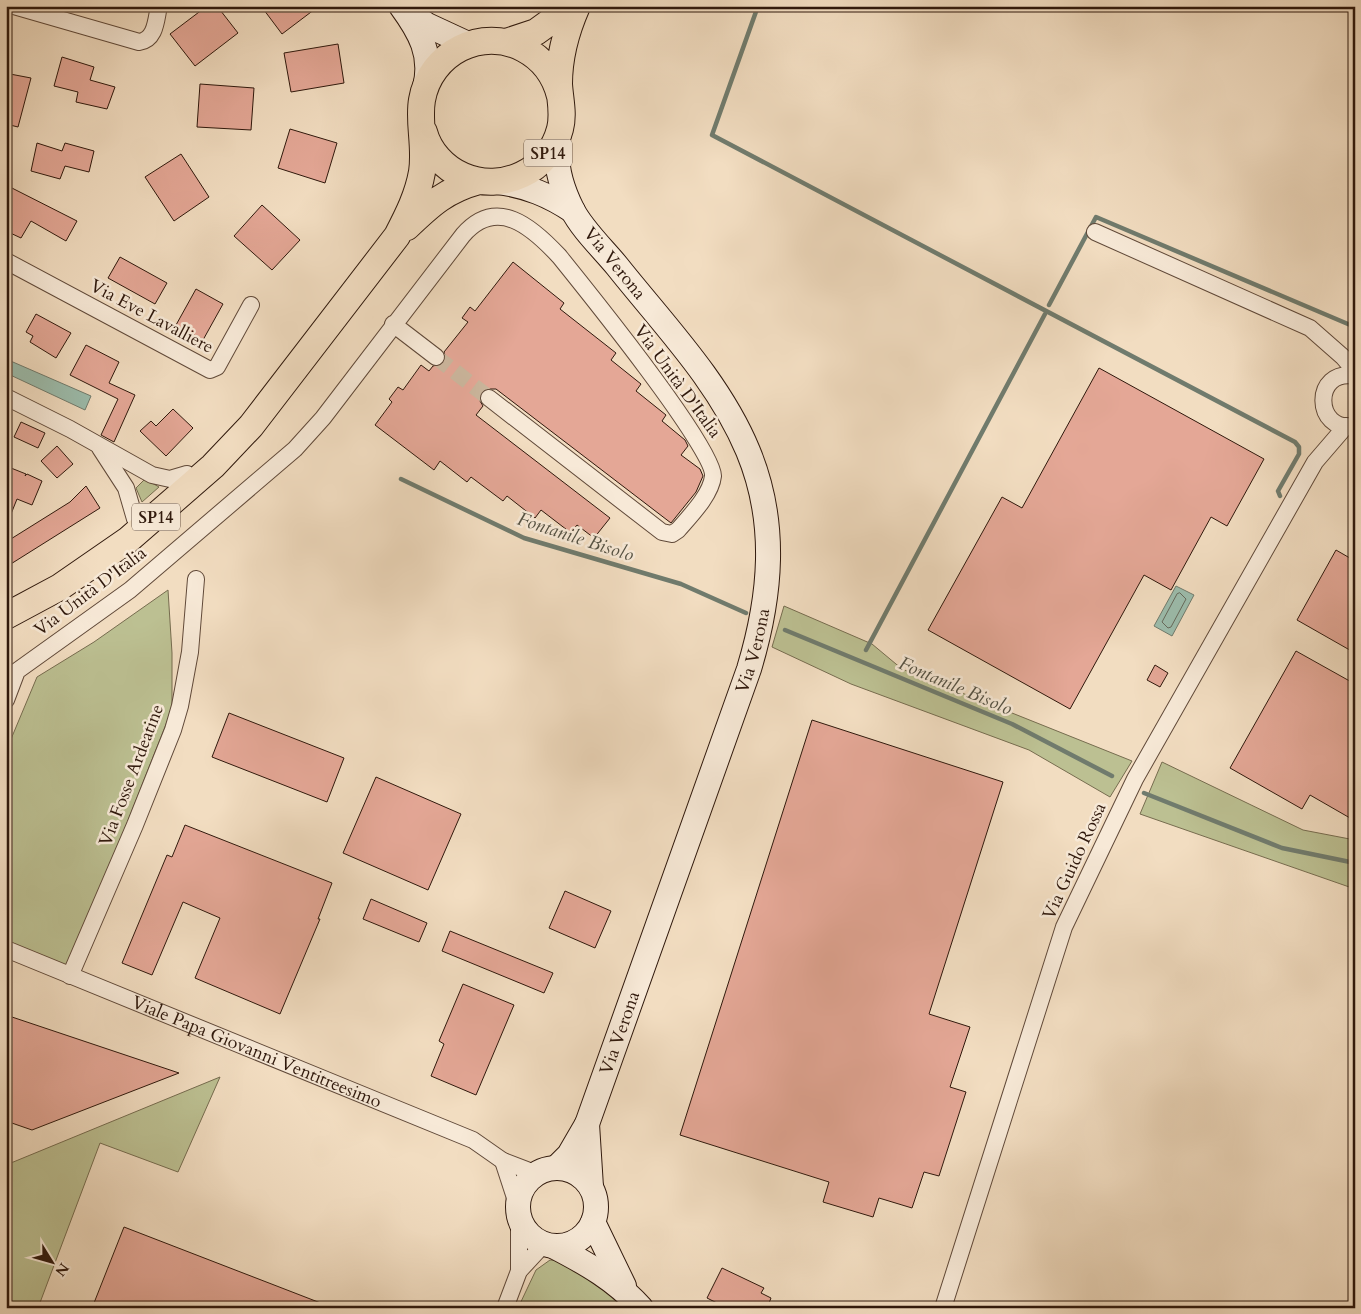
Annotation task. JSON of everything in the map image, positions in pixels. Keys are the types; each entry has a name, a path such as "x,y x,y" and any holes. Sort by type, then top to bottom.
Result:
{"main road":[{"name":"SP14","path":"506,42 536,32 572,6"},
{"name":"SP14","path":"397,236 439,197 456,188 517,177 537,165 549,152 559,131 562,111 560,77 563,50 577,6"},
{"name":"SP14","path":"6,616 60,587 156,517 237,442 338,315 397,236 411,208 419,185 423,160 421,104 425,87 432,72 442,61 453,52 468,44 486,41 506,42 524,48 541,60 554,78 560,96"},
{"name":"SP14","path":"422,126 430,146 444,164 460,175 489,181"},
{"name":"SP14","path":"6,602 57,573 135,519 187,474 280,387"}],"street":[{"path":"14,6 134,41 147,40 154,30 159,6"},
{"path":"402,7 428,25 468,44"},
{"path":"402,7 426,47 428,65 425,87"},
{"name":"Via Verona","path":"546,1171 569,1155 587,1124 750,664 766,603 769,549 766,517 754,469 745,443 726,409 693,360 573,211 558,168 556,149 559,131"},
{"name":"Via Verona","path":"489,181 521,185 536,190 573,211"},
{"name":"Via Unità D'Italia","path":"6,700 16,671 130,590 295,450 323,418 393,324 474,223 487,217 496,216 512,219 523,224 539,236 559,256 688,425 710,460 713,471 710,486 678,530 672,534 662,532 489,398"},
{"path":"1095,232 1310,328 1324,339 1355,372"},
{"name":"Via Eve Lavalliere","path":"6,261 210,370 217,367 251,304"},
{"path":"393,324 436,357"},
{"path":"1324,339 1330,355 1331,381 1323,394 1324,409 1334,422 1350,426"},
{"path":"1331,381 1345,375 1355,376"},
{"path":"8,403 97,444 156,477 174,479 187,474"},
{"path":"1315,462 1325,434 1328,416"},
{"path":"1315,462 1350,426"},
{"path":"97,444 126,488 135,519"},
{"name":"Via Guido Rossa","path":"942,1308 1064,926 1135,779 1315,462"},
{"name":"Via Fosse Ardeatine","path":"70,976 173,730 180,706 190,652 196,579"},
{"name":"Viale Papa Giovanni Ventitreesimo","path":"6,949 473,1140 503,1161 546,1171"},
{"name":"Via Verona","path":"587,1124 591,1187"},
{"path":"503,1161 524,1229 533,1238 587,1263 634,1300"},
{"path":"505,1308 519,1271 519,1212 523,1188 546,1171 576,1172 591,1187 595,1198 596,1210 593,1222 587,1232 577,1241 566,1245 549,1245 519,1271"},
{"path":"593,1222 634,1300"}],"shaded area":[{"path":"145,479 159,487 142,502 136,488"},
{"path":"168,590 172,653 172,709 122,836 66,966 6,942 6,751 37,677 94,642"},
{"path":"784,606 872,644 902,669 1132,761 1110,797 1029,750 851,684 772,647"},
{"path":"1162,762 1303,830 1355,840 1355,889 1140,814"},
{"path":"220,1077 178,1172 100,1143 38,1308 6,1308 6,1165"},
{"path":"550,1260 566,1261 628,1308 518,1308 536,1270"}],"water":[{"path":"6,359 91,396 85,410 6,373"},
{"path":"1176,586 1194,595 1172,636 1154,626"}],"building":[{"path":"207,6 217,6 238,33 195,66 170,34"},
{"path":"261,6 319,6 282,34"},
{"path":"338,44 344,83 291,92 284,53"},
{"path":"62,57 94,67 90,80 115,87 107,109 76,102 78,92 54,86"},
{"path":"10,74 31,78 18,127 6,124 6,90"},
{"path":"200,84 254,88 251,130 197,127"},
{"path":"290,129 337,143 325,183 278,168"},
{"path":"37,143 62,151 65,143 94,151 89,172 65,166 60,179 31,171"},
{"path":"181,154 209,197 174,221 145,177"},
{"path":"6,185 77,221 66,241 31,221 21,238 6,231"},
{"path":"262,205 300,240 272,270 234,236"},
{"path":"120,257 167,283 155,304 108,278"},
{"path":"513,262 564,303 560,309 616,353 611,360 641,384 636,391 666,415 662,421 685,440 688,446 681,455 700,469 703,476 696,492 671,523 496,389 486,389 481,392 480,401 483,406 476,415 610,518 594,538 577,525 571,533 541,510 535,518 507,496 503,501 471,477 467,482 440,461 434,470 375,425 392,402 389,399 398,387 403,390 421,365 429,371 433,366 444,363 446,358 444,352 468,322 462,318 470,307 475,311"},
{"path":"196,289 223,304 203,340 176,325"},
{"path":"36,314 71,333 56,358 30,342 33,336 26,332"},
{"path":"86,345 119,362 109,383 135,395 114,442 101,435 118,399 70,375"},
{"path":"1099,368 1264,459 1227,526 1211,517 1171,590 1144,575 1070,709 928,630 1002,497 1022,508"},
{"path":"173,409 193,428 166,456 140,431 151,421 156,426"},
{"path":"21,422 45,433 38,448 14,437"},
{"path":"57,446 73,464 57,478 41,461"},
{"path":"6,466 26,474 25,476 27,474 42,481 32,505 17,499 7,524"},
{"path":"86,486 100,508 6,567 6,542 70,502"},
{"path":"1336,550 1355,561 1355,653 1297,620"},
{"path":"1296,651 1355,684 1355,811 1350,818 1310,795 1302,809 1230,768"},
{"path":"1155,665 1168,673 1160,687 1147,680"},
{"path":"229,713 344,758 327,802 212,757"},
{"path":"812,720 1003,782 929,1014 970,1027 950,1087 966,1092 939,1176 924,1172 912,1208 879,1198 873,1217 823,1202 829,1182 680,1135"},
{"path":"376,777 461,814 428,890 343,853"},
{"path":"185,825 332,883 318,919 320,919 280,1014 195,978 220,918 183,902 152,975 122,963 167,855 172,857"},
{"path":"565,891 611,911 595,948 549,928"},
{"path":"371,899 427,923 419,942 363,919"},
{"path":"450,931 553,973 544,993 442,951"},
{"path":"463,984 514,1005 476,1095 431,1076 444,1044 439,1041"},
{"path":"6,1015 179,1073 32,1130 6,1121"},
{"path":"124,1227 331,1307 92,1308"},
{"path":"722,1268 764,1288 761,1293 771,1298 767,1308 727,1308 707,1298"}],"waterway":[{"path":"530,9 533,6"},
{"path":"758,6 712,135 1295,442 1299,447 1299,454 1278,491 1280,496"},
{"path":"1049,305 1096,217 1355,327"},
{"path":"866,650 1045,314"},
{"name":"Fontanile Bisolo","path":"401,479 524,538 681,584 746,613"},
{"name":"Fontanile Bisolo","path":"785,630 1012,724 1112,776"},
{"name":"Fontanile Bisolo","path":"1144,793 1282,848 1355,863"}],"tunnel":[{"path":"436,357 489,398"}]}
